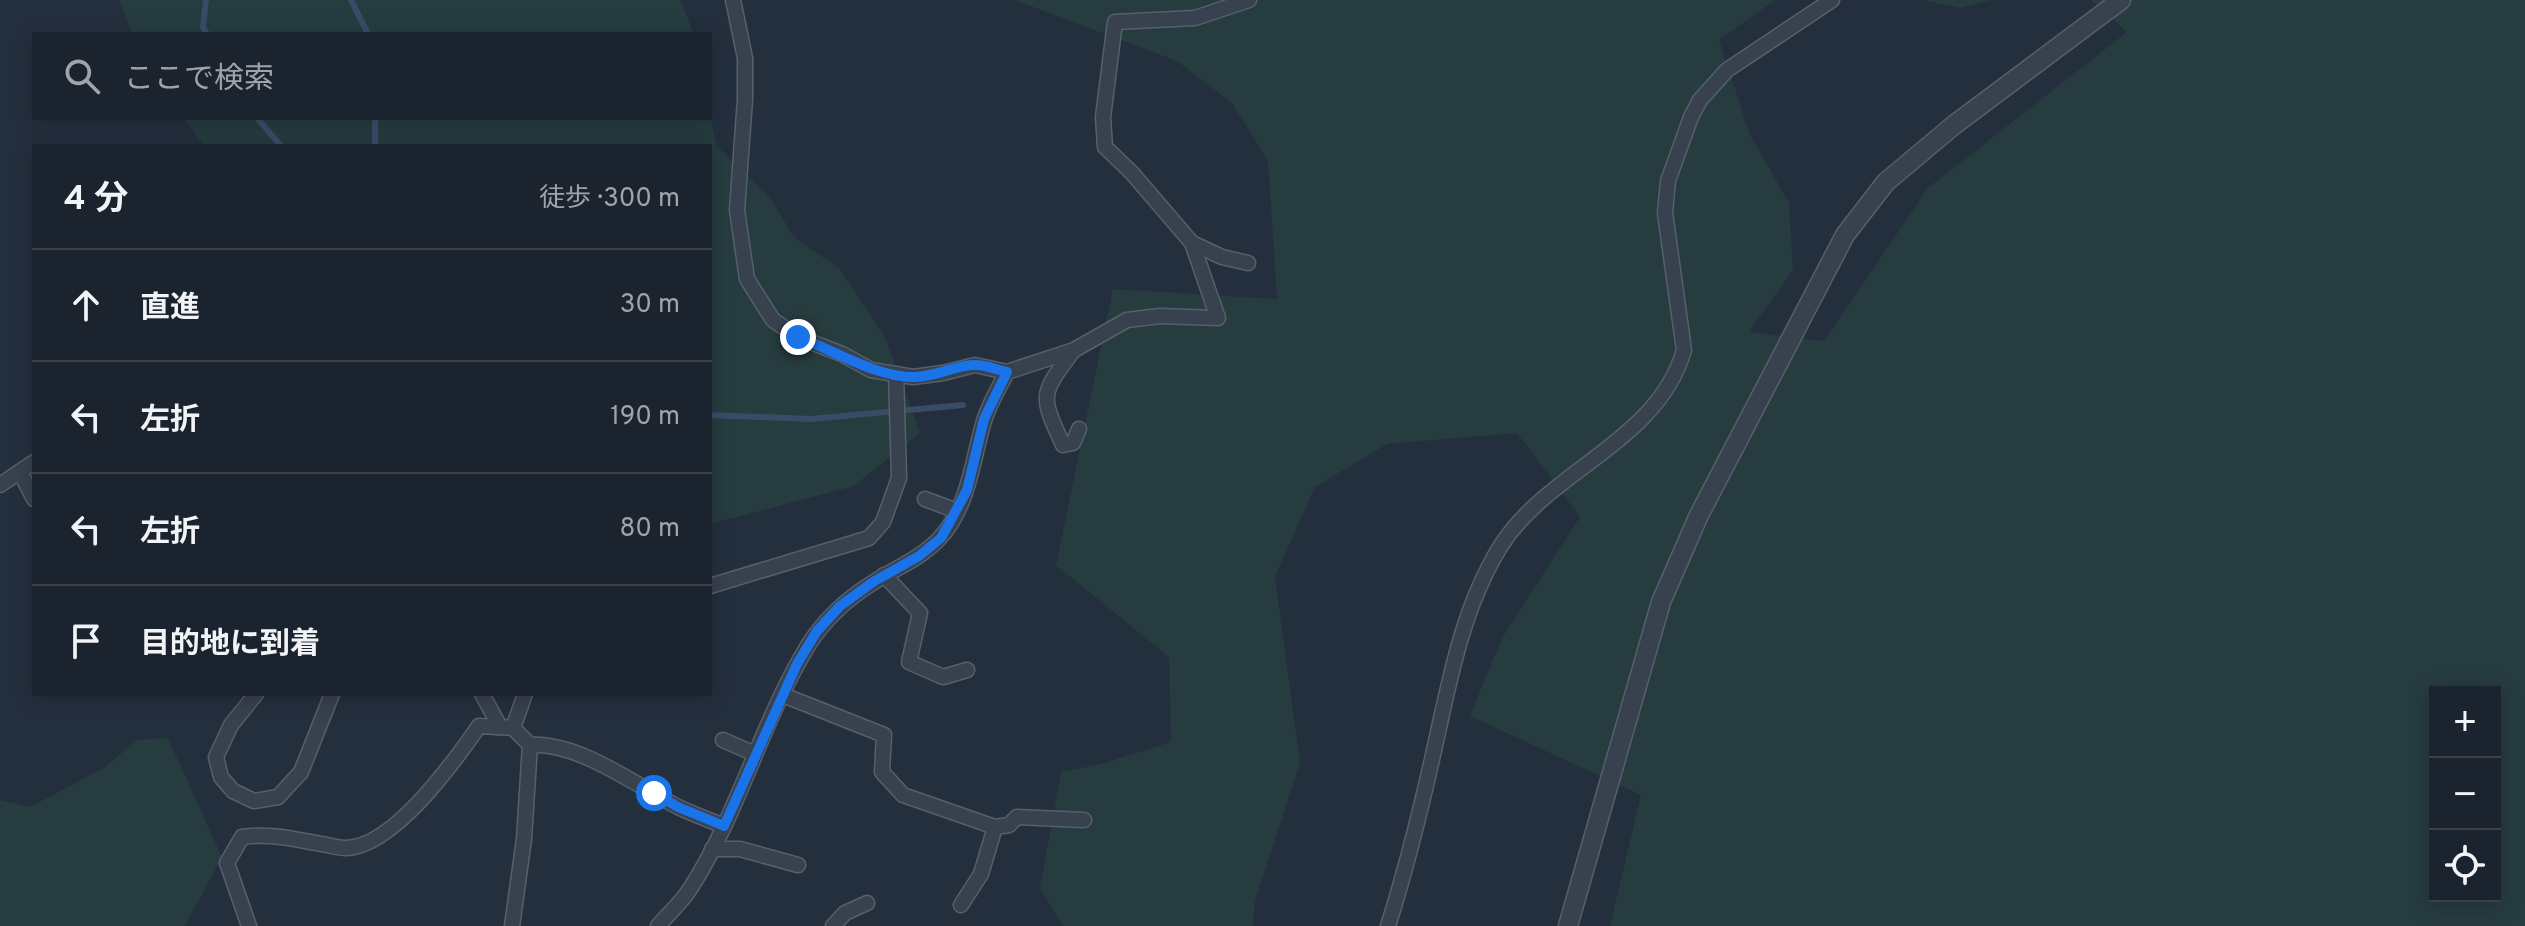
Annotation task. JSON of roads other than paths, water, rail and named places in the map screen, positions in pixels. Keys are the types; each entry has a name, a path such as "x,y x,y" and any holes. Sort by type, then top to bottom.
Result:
{"street":[{"path":"733,0 745,58 737,210 747,279 773,320 798,337 842,354 871,370 913,377 975,365 1007,372 1074,350 1127,320 1160,316 1218,318 1192,243 1132,173 1105,147 1103,117 1115,22 1195,18 1249,0"},
{"path":"1388,926 1413,845 1458,644 1479,586 1501,546 1527,512 1574,472 1618,442 1656,402 1678,369 1684,350 1665,213 1668,181 1691,117 1700,100 1727,70 1832,0"},
{"path":"1568,926 1661,602 1699,515 1845,235 1886,182 1954,125 2121,0"},
{"path":"1192,243 1222,257 1248,263"},
{"path":"1074,350 1049,384 1045,405 1063,445 1073,443 1079,429"},
{"path":"658,926 689,891 712,849 797,664 817,631 840,606 884,575 919,556 941,538 967,490 984,419 1007,372"},
{"path":"712,585 869,538 883,522 899,478 896,374"},
{"path":"0,485 32,463"},
{"path":"20,472 32,495"},
{"path":"925,499 957,511"},
{"path":"884,575 920,613 909,662 943,677 967,670"},
{"path":"783,695 884,735 882,772 903,795 995,827 1009,825 1017,817 1084,820"},
{"path":"254,696 231,725 216,757 221,777 233,791 254,801 278,797 301,772 331,696"},
{"path":"483,696 506,728 530,745 542,744 572,751 678,807 724,826"},
{"path":"506,728 524,696"},
{"path":"249,926 227,863 242,837 258,835 347,848 372,840 394,827 453,764 479,726 506,728"},
{"path":"723,740 755,754"},
{"path":"512,926 524,839 530,745"},
{"path":"961,905 981,874 995,827"},
{"path":"712,849 740,849 798,865"},
{"path":"833,926 845,913 867,903"}],"waterway":[{"path":"206,0 203,27 206,32"},
{"path":"351,0 367,32"},
{"path":"259,120 279,144"},
{"path":"375,120 375,144"},
{"path":"712,415 811,419 963,405"}]}
